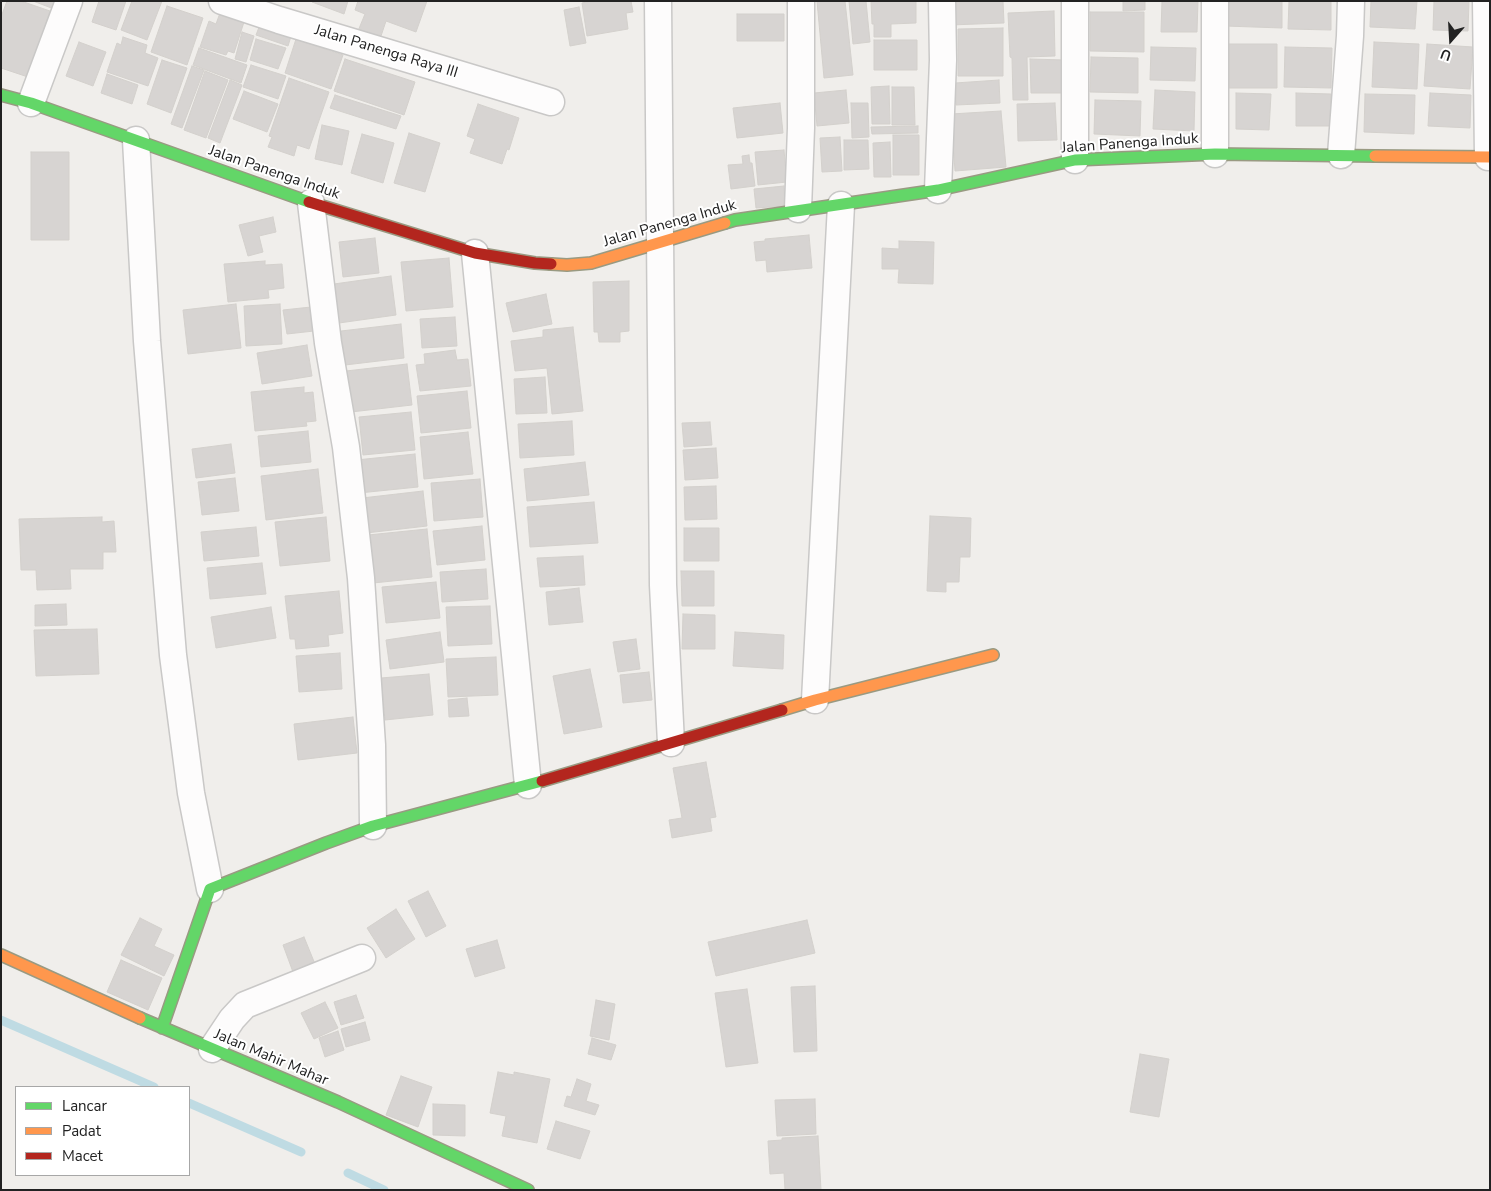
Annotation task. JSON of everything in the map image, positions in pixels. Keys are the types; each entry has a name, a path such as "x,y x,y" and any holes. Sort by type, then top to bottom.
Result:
{"main road":[{"name":"Jalan Panenga Induk","path":"1,94 136,140 310,203 475,253 534,263 579,265 735,220 798,209 841,205 938,190 1075,160 1215,154 1489,157"},
{"path":"162,1028 210,889 374,826 528,785 815,700 993,655"},
{"name":"Jalan Mahir Mahar","path":"1,955 162,1028 338,1102 528,1190"}],"street":[{"path":"31,103 69,1"},
{"name":"Jalan Panenga Raya III","path":"222,1 551,102"},
{"path":"658,1 663,585 671,743"},
{"path":"798,209 801,128 801,1"},
{"path":"938,190 943,60 942,1"},
{"path":"1075,1 1075,160"},
{"path":"1215,1 1215,154"},
{"path":"1341,155 1351,1"},
{"path":"1486,1 1489,157"},
{"path":"136,140 147,341 173,655 191,793 210,889"},
{"path":"310,203 328,343 346,447 361,578 372,745 374,826"},
{"path":"815,700 841,205"},
{"path":"475,253 528,785"},
{"path":"212,1049 232,1019 245,1006 362,958"}],"building":[{"path":"7,1 21,1 50,11 28,77 1,68 1,17"},
{"path":"33,1 57,1 54,9"},
{"path":"99,1 126,1 116,30 92,22"},
{"path":"132,1 162,1 147,40 121,30"},
{"path":"312,1 348,1 344,14"},
{"path":"358,1 427,1 416,32 386,21 380,39 358,31 365,14 355,10"},
{"path":"591,1 631,1 633,12 626,13 628,29 587,36 582,3"},
{"path":"817,1 845,1 853,75 824,78"},
{"path":"849,1 866,1 870,42 853,44"},
{"path":"871,1 916,1 916,23 891,24 891,37 874,37"},
{"path":"949,1 1003,1 1004,23 950,25"},
{"path":"1123,1 1145,1 1145,10 1123,11"},
{"path":"1162,1 1198,1 1197,32 1161,32"},
{"path":"1226,1 1282,1 1282,28 1225,26"},
{"path":"1289,1 1331,1 1331,30 1288,29"},
{"path":"1371,1 1417,1 1415,29 1370,27"},
{"path":"1434,1 1469,1 1468,31 1433,30"},
{"path":"167,6 203,18 187,65 151,52"},
{"path":"579,7 586,43 570,46 564,10"},
{"path":"1054,11 1055,56 1027,57 1028,100 1013,100 1008,13"},
{"path":"1090,12 1144,12 1144,52 1090,51"},
{"path":"220,13 244,22 234,53 228,51 226,55 200,47 209,21 216,24"},
{"path":"737,14 784,14 784,41 737,41"},
{"path":"261,22 292,33 288,46 256,35"},
{"path":"1003,28 1003,76 958,76 958,29"},
{"path":"242,32 254,36 246,62 235,59"},
{"path":"123,37 147,45 145,53 158,58 148,86 107,72 117,43 121,45"},
{"path":"256,39 286,48 278,69 250,60"},
{"path":"296,39 343,55 331,89 285,73"},
{"path":"874,40 917,40 917,70 874,70"},
{"path":"79,42 106,52 93,86 66,76"},
{"path":"1374,42 1419,44 1417,89 1372,87"},
{"path":"1229,44 1277,44 1277,88 1229,88"},
{"path":"1427,44 1473,47 1470,89 1424,86"},
{"path":"1151,47 1196,48 1195,81 1150,80"},
{"path":"1285,47 1332,48 1331,88 1284,87"},
{"path":"199,48 247,65 241,83 193,65"},
{"path":"1091,57 1138,58 1138,93 1090,92"},
{"path":"345,59 415,82 404,115 334,91"},
{"path":"1030,59 1065,60 1065,93 1031,93"},
{"path":"162,60 187,68 171,113 147,104"},
{"path":"251,65 286,76 278,99 243,87"},
{"path":"192,66 204,70 182,128 171,124"},
{"path":"205,71 228,80 206,138 184,130"},
{"path":"107,74 138,85 132,104 101,93"},
{"path":"289,78 329,92 309,149 297,145 294,156 268,147 272,137 269,136"},
{"path":"230,80 242,85 220,143 208,138"},
{"path":"999,80 1000,103 956,105 955,83"},
{"path":"889,86 890,124 872,124 871,87"},
{"path":"892,87 914,87 915,125 892,125"},
{"path":"846,90 849,123 817,126 814,93"},
{"path":"1155,90 1195,92 1194,131 1153,129"},
{"path":"244,91 278,104 267,132 233,119"},
{"path":"1236,93 1271,94 1269,130 1236,129"},
{"path":"1296,93 1331,94 1331,126 1296,126"},
{"path":"1430,93 1471,95 1470,128 1428,126"},
{"path":"1365,94 1415,95 1414,134 1364,132"},
{"path":"335,95 401,116 396,129 330,108"},
{"path":"1095,100 1141,101 1140,136 1094,134"},
{"path":"780,103 783,133 737,138 733,108"},
{"path":"851,103 868,103 869,137 852,138"},
{"path":"1055,103 1057,140 1018,141 1017,104"},
{"path":"478,104 519,118 509,150 507,149 502,164 470,153 475,139 467,136"},
{"path":"1001,111 1006,167 955,171 951,114"},
{"path":"322,125 349,131 342,165 315,159"},
{"path":"918,126 918,133 872,134 871,127"},
{"path":"409,133 440,143 425,192 394,183"},
{"path":"362,134 394,143 383,183 351,173"},
{"path":"893,135 919,135 919,175 893,175"},
{"path":"840,137 842,171 822,172 820,138"},
{"path":"844,140 868,140 869,169 844,170"},
{"path":"890,142 891,177 874,177 873,143"},
{"path":"784,150 787,182 758,185 755,152"},
{"path":"31,152 69,152 69,240 31,240"},
{"path":"749,155 755,186 731,189 728,165 743,164 742,156"},
{"path":"784,186 785,206 756,208 754,189"},
{"path":"273,217 276,232 259,236 263,252 248,256 239,225"},
{"path":"809,235 812,268 767,272 766,260 756,261 754,242 765,241 765,239"},
{"path":"375,238 379,273 343,277 339,242"},
{"path":"899,241 934,242 933,284 898,283 899,269 882,269 882,248 899,249"},
{"path":"449,258 453,307 406,311 401,262"},
{"path":"265,261 265,265 282,264 284,288 268,290 269,298 228,302 224,264"},
{"path":"391,276 396,315 339,323 334,284"},
{"path":"629,281 629,331 620,332 620,342 599,342 598,332 594,332 593,282"},
{"path":"546,294 552,324 513,332 506,303"},
{"path":"236,304 241,348 188,354 183,310"},
{"path":"280,304 282,344 246,346 244,306"},
{"path":"311,307 314,331 287,334 283,310"},
{"path":"455,317 457,346 422,348 420,319"},
{"path":"401,324 404,358 345,365 341,331"},
{"path":"573,327 583,411 552,414 547,368 515,371 511,341 543,337 543,330"},
{"path":"307,345 312,376 262,384 257,353"},
{"path":"455,350 457,360 468,359 471,386 420,391 416,365 425,364 424,354"},
{"path":"407,364 412,405 351,412 346,371"},
{"path":"545,377 547,413 516,414 514,379"},
{"path":"304,387 304,393 313,392 316,421 306,422 307,426 255,431 251,392"},
{"path":"467,391 471,428 421,433 417,396"},
{"path":"411,412 415,450 363,455 359,417"},
{"path":"572,421 574,455 520,458 518,424"},
{"path":"710,422 712,445 684,447 682,423"},
{"path":"308,431 311,462 261,467 258,436"},
{"path":"468,432 473,474 424,479 420,437"},
{"path":"231,444 235,473 196,478 192,449"},
{"path":"716,448 718,478 685,480 683,450"},
{"path":"415,454 418,487 359,493 356,460"},
{"path":"585,462 589,495 527,501 524,469"},
{"path":"318,469 323,513 266,520 261,476"},
{"path":"235,478 239,511 202,515 198,482"},
{"path":"480,479 483,517 434,521 431,483"},
{"path":"716,486 717,519 685,520 684,487"},
{"path":"423,491 427,526 366,533 362,498"},
{"path":"594,502 598,543 530,547 527,507"},
{"path":"930,516 971,518 970,557 960,557 959,582 946,582 946,592 927,591"},
{"path":"102,517 102,522 114,521 116,552 103,552 103,569 70,569 71,589 37,590 36,570 21,570 19,519"},
{"path":"326,517 330,561 280,566 275,522"},
{"path":"482,526 485,560 437,565 433,531"},
{"path":"256,527 259,556 204,561 201,532"},
{"path":"684,528 719,528 719,561 684,561"},
{"path":"427,529 432,577 373,583 368,535"},
{"path":"583,556 585,585 540,587 537,558"},
{"path":"262,563 266,594 210,599 207,568"},
{"path":"486,569 488,599 442,602 440,572"},
{"path":"681,571 714,571 714,606 682,606"},
{"path":"436,582 440,618 386,623 382,587"},
{"path":"579,588 583,622 549,625 546,592"},
{"path":"339,591 343,633 328,635 329,646 296,649 295,639 290,639 285,596"},
{"path":"66,604 67,625 35,626 35,605"},
{"path":"490,606 492,644 448,646 446,607"},
{"path":"271,607 276,638 216,648 211,617"},
{"path":"683,614 715,615 715,649 682,649"},
{"path":"97,629 99,674 36,676 34,630"},
{"path":"440,632 444,662 390,669 386,640"},
{"path":"735,632 784,635 783,669 733,666"},
{"path":"636,639 640,669 618,672 613,642"},
{"path":"340,653 342,689 299,692 296,656"},
{"path":"496,657 498,695 448,697 446,659"},
{"path":"590,669 602,727 564,734 553,676"},
{"path":"649,672 652,700 623,703 620,675"},
{"path":"429,674 433,715 385,720 381,678"},
{"path":"467,698 469,716 449,717 448,700"},
{"path":"353,717 357,753 298,760 294,724"},
{"path":"706,762 716,817 710,818 712,831 672,838 669,820 682,818 673,768"},
{"path":"428,891 446,926 426,937 408,901"},
{"path":"396,909 415,939 386,958 367,928"},
{"path":"140,918 162,929 154,946 174,955 164,976 121,955"},
{"path":"807,920 815,953 716,976 708,942"},
{"path":"304,937 315,964 293,972 283,945"},
{"path":"497,940 505,968 475,977 466,949"},
{"path":"121,960 162,978 148,1010 107,992"},
{"path":"815,986 817,1051 794,1052 791,987"},
{"path":"747,989 758,1063 726,1067 715,993"},
{"path":"356,995 364,1018 341,1025 334,1002"},
{"path":"596,1000 615,1004 609,1040 590,1036"},
{"path":"325,1002 338,1028 314,1039 301,1013"},
{"path":"365,1022 370,1040 346,1047 341,1029"},
{"path":"338,1031 344,1050 325,1057 319,1038"},
{"path":"592,1038 616,1045 611,1060 588,1054"},
{"path":"1140,1054 1169,1059 1159,1117 1130,1112"},
{"path":"498,1072 514,1075 514,1072 550,1079 537,1143 502,1136 506,1116 490,1113"},
{"path":"401,1076 432,1087 418,1127 386,1115"},
{"path":"577,1079 591,1084 586,1101 599,1105 595,1115 564,1106 567,1096 571,1097"},
{"path":"815,1099 816,1134 777,1136 775,1100"},
{"path":"433,1104 465,1105 465,1136 433,1135"},
{"path":"556,1121 590,1131 580,1159 547,1149"},
{"path":"818,1136 821,1190 785,1190 784,1173 770,1174 768,1141 782,1140 782,1138"}],"waterway":[{"path":"1,1020 152,1086"},
{"path":"190,1103 301,1152"},
{"path":"348,1173 384,1190"}],"traffic: fast":[{"path":"1,95 31,103 309,202"},
{"path":"725,223 938,190 1075,160 1215,154 1375,156"},
{"path":"162,1028 210,889 373,826 542,781"},
{"path":"140,1018 338,1102 528,1190"}],"traffic: slow":[{"path":"1375,156 1490,157"},
{"path":"551,264 591,263 725,223"},
{"path":"782,710 993,655"},
{"path":"1,955 140,1018"}],"traffic: jam":[{"path":"309,202 475,253 551,264"},
{"path":"542,781 782,710"}]}
